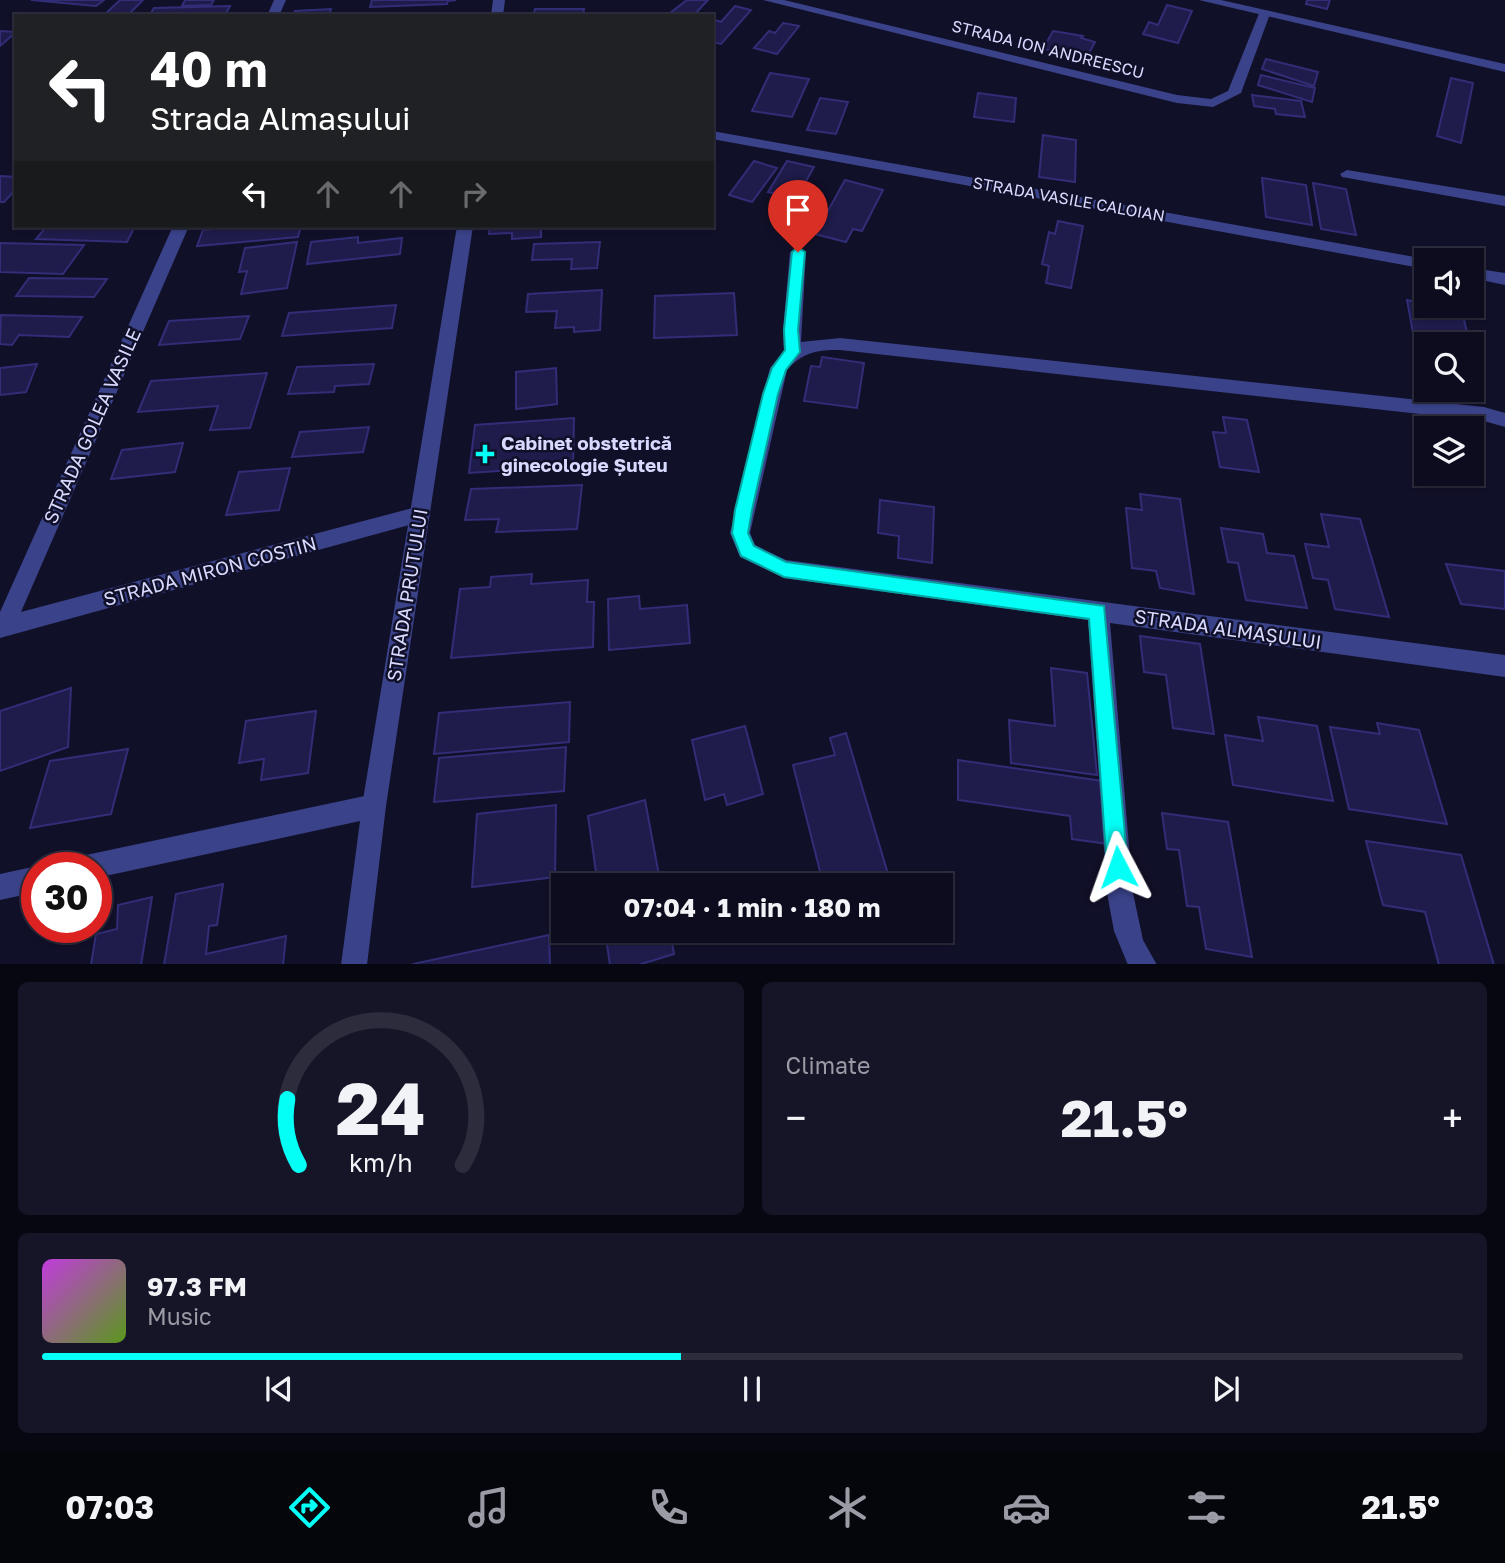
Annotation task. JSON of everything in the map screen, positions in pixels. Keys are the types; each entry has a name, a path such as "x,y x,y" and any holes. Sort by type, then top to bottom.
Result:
{"street":[{"name":"STRADA ION ANDREESCU","path":"769,0 1163,95 1213,103 1226,100 1234,93 1264,14"},
{"path":"1205,0 1505,68"},
{"name":"STRADA VASILE CALOIAN","path":"714,135 1414,262"},
{"path":"1347,174 1505,201"},
{"name":"STRADA GOLEA VASILE","path":"2,627 180,228"},
{"name":"STRADA PRUTULUI","path":"354,964 374,806 465,228"},
{"path":"798,252 791,330 793,352 814,344 839,344 1470,413 1505,420"},
{"path":"1484,275 1505,279"},
{"name":"STRADA ALMAȘULUI","path":"793,352 779,368 770,394 740,533 747,551 784,569 1505,666"},
{"name":"STRADA MIRON COSTIN","path":"2,627 420,514"},
{"path":"1098,612 1120,893 1128,934 1136,956 1144,964"},
{"path":"112,862 374,806"},
{"path":"0,887 21,882"}],"building":[{"path":"31,0 104,0 96,6"},
{"path":"120,0 143,0 129,14 105,14"},
{"path":"185,0 214,0 211,5 182,6"},
{"path":"372,0 456,0 448,1 447,4 370,7"},
{"path":"687,0 708,0 695,14 669,14"},
{"path":"1307,0 1330,0 1327,9 1306,4"},
{"path":"1167,5 1192,11 1178,43 1143,34 1149,22 1158,25"},
{"path":"230,6 226,14 150,14 154,8"},
{"path":"735,6 751,10 721,44 714,42 714,21 721,22"},
{"path":"331,9 330,14 294,14 295,11"},
{"path":"535,9 584,9 583,14 534,14"},
{"path":"783,23 799,26 777,54 754,48 769,31 775,33"},
{"path":"0,31 14,32 14,34 0,46"},
{"path":"1053,31 1083,36 1081,38 1095,42 1087,57 1043,49"},
{"path":"1266,59 1318,72 1314,86 1262,69"},
{"path":"770,73 809,79 792,117 752,111"},
{"path":"1261,75 1315,88 1312,102 1258,85"},
{"path":"1451,78 1473,83 1461,143 1437,136"},
{"path":"978,93 1016,98 1014,122 974,117"},
{"path":"1252,95 1301,101 1305,117 1276,114 1275,109 1254,106"},
{"path":"820,98 848,102 836,134 807,130"},
{"path":"1043,135 1076,140 1075,182 1039,177"},
{"path":"754,161 777,168 752,202 729,195"},
{"path":"787,161 814,167 796,199 768,192"},
{"path":"0,176 14,177 14,191 4,202 0,202"},
{"path":"1262,178 1306,185 1312,225 1266,217"},
{"path":"845,180 883,190 862,231 853,229 846,242 815,234"},
{"path":"1313,183 1346,189 1356,235 1321,229"},
{"path":"1058,221 1083,226 1071,288 1046,283 1049,266 1042,264 1049,232 1055,234"},
{"path":"45,228 134,228 127,242 36,239"},
{"path":"300,228 298,237 197,246 203,230"},
{"path":"490,228 541,228 541,237 512,239 512,233 489,234"},
{"path":"358,237 358,243 402,238 400,254 307,264 311,242"},
{"path":"297,242 287,288 241,294 247,271 239,272 245,248"},
{"path":"600,242 597,268 571,269 572,259 532,260 534,244"},
{"path":"0,243 84,245 63,274 0,272"},
{"path":"29,278 107,279 94,297 16,296"},
{"path":"602,290 600,330 574,332 574,327 555,328 557,311 526,312 528,294"},
{"path":"734,293 737,335 654,338 655,296"},
{"path":"1407,300 1414,301 1414,318 1464,318 1467,332 1414,332 1414,338"},
{"path":"396,305 392,328 282,336 289,313"},
{"path":"1,315 82,317 69,337 19,335 12,345 0,344"},
{"path":"249,316 240,339 159,345 169,321"},
{"path":"822,357 864,363 857,408 804,401 811,366 820,367"},
{"path":"37,364 26,392 0,395 0,368"},
{"path":"374,364 369,384 335,386 334,392 288,394 297,367"},
{"path":"556,368 557,404 516,409 516,372"},
{"path":"267,373 250,428 210,430 218,406 138,412 151,381"},
{"path":"1223,417 1247,420 1259,472 1220,467 1213,432 1226,433"},
{"path":"574,418 573,466 469,473 475,425"},
{"path":"369,427 363,452 292,457 300,432"},
{"path":"183,443 175,472 111,479 122,450"},
{"path":"290,468 279,510 226,515 239,472"},
{"path":"582,485 577,529 496,532 499,519 465,520 471,489"},
{"path":"1140,494 1180,499 1194,594 1160,588 1156,571 1132,568 1126,508 1142,510"},
{"path":"880,500 934,507 932,563 898,558 899,536 878,533"},
{"path":"1321,514 1360,519 1389,617 1335,609 1328,580 1313,578 1305,544 1329,547"},
{"path":"1221,528 1263,534 1267,553 1294,556 1307,608 1246,600 1238,563 1228,562"},
{"path":"1446,564 1505,571 1505,609 1461,604"},
{"path":"532,574 531,584 588,580 587,602 594,602 593,647 451,658 460,589 490,587 491,577"},
{"path":"639,596 640,609 687,605 690,643 609,650 608,599"},
{"path":"1140,636 1200,644 1214,734 1173,728 1166,675 1144,672"},
{"path":"1051,668 1087,673 1097,775 1011,763 1009,720 1055,726"},
{"path":"71,688 68,747 0,771 0,711"},
{"path":"570,702 569,742 434,754 439,713"},
{"path":"316,711 308,773 261,780 264,759 239,763 246,721"},
{"path":"1258,717 1317,726 1333,801 1233,785 1225,735 1263,741"},
{"path":"1377,723 1419,730 1447,824 1349,809 1330,727 1380,734"},
{"path":"745,726 763,794 727,805 724,794 705,800 692,740"},
{"path":"846,733 888,873 820,873 793,765 835,755 830,738"},
{"path":"566,747 564,791 434,802 439,758"},
{"path":"128,749 111,814 30,828 50,761"},
{"path":"958,760 1102,781 1109,844 1072,839 1070,816 958,800"},
{"path":"645,800 659,873 596,873 588,816"},
{"path":"556,805 555,873 551,873 551,877 472,887 477,814"},
{"path":"1162,813 1228,822 1252,957 1206,949 1199,907 1187,906 1179,850 1167,849"},
{"path":"1366,841 1461,855 1494,964 1439,964 1425,912 1383,905"},
{"path":"223,884 217,925 209,926 206,954 286,936 283,964 164,964 176,894"},
{"path":"152,897 141,964 91,964 95,943 112,943 112,930 117,929 118,905"},
{"path":"549,935 550,964 413,964"},
{"path":"607,943 672,943 674,954 641,964 610,964"}],"place":[{"name":"Cabinet obstetrică ginecologie Șuteu","path":"485,454"}],"route":[{"path":"798,252 791,330 793,352 779,368 770,394 740,533 747,551 784,569 1098,612 1118,867"}]}
